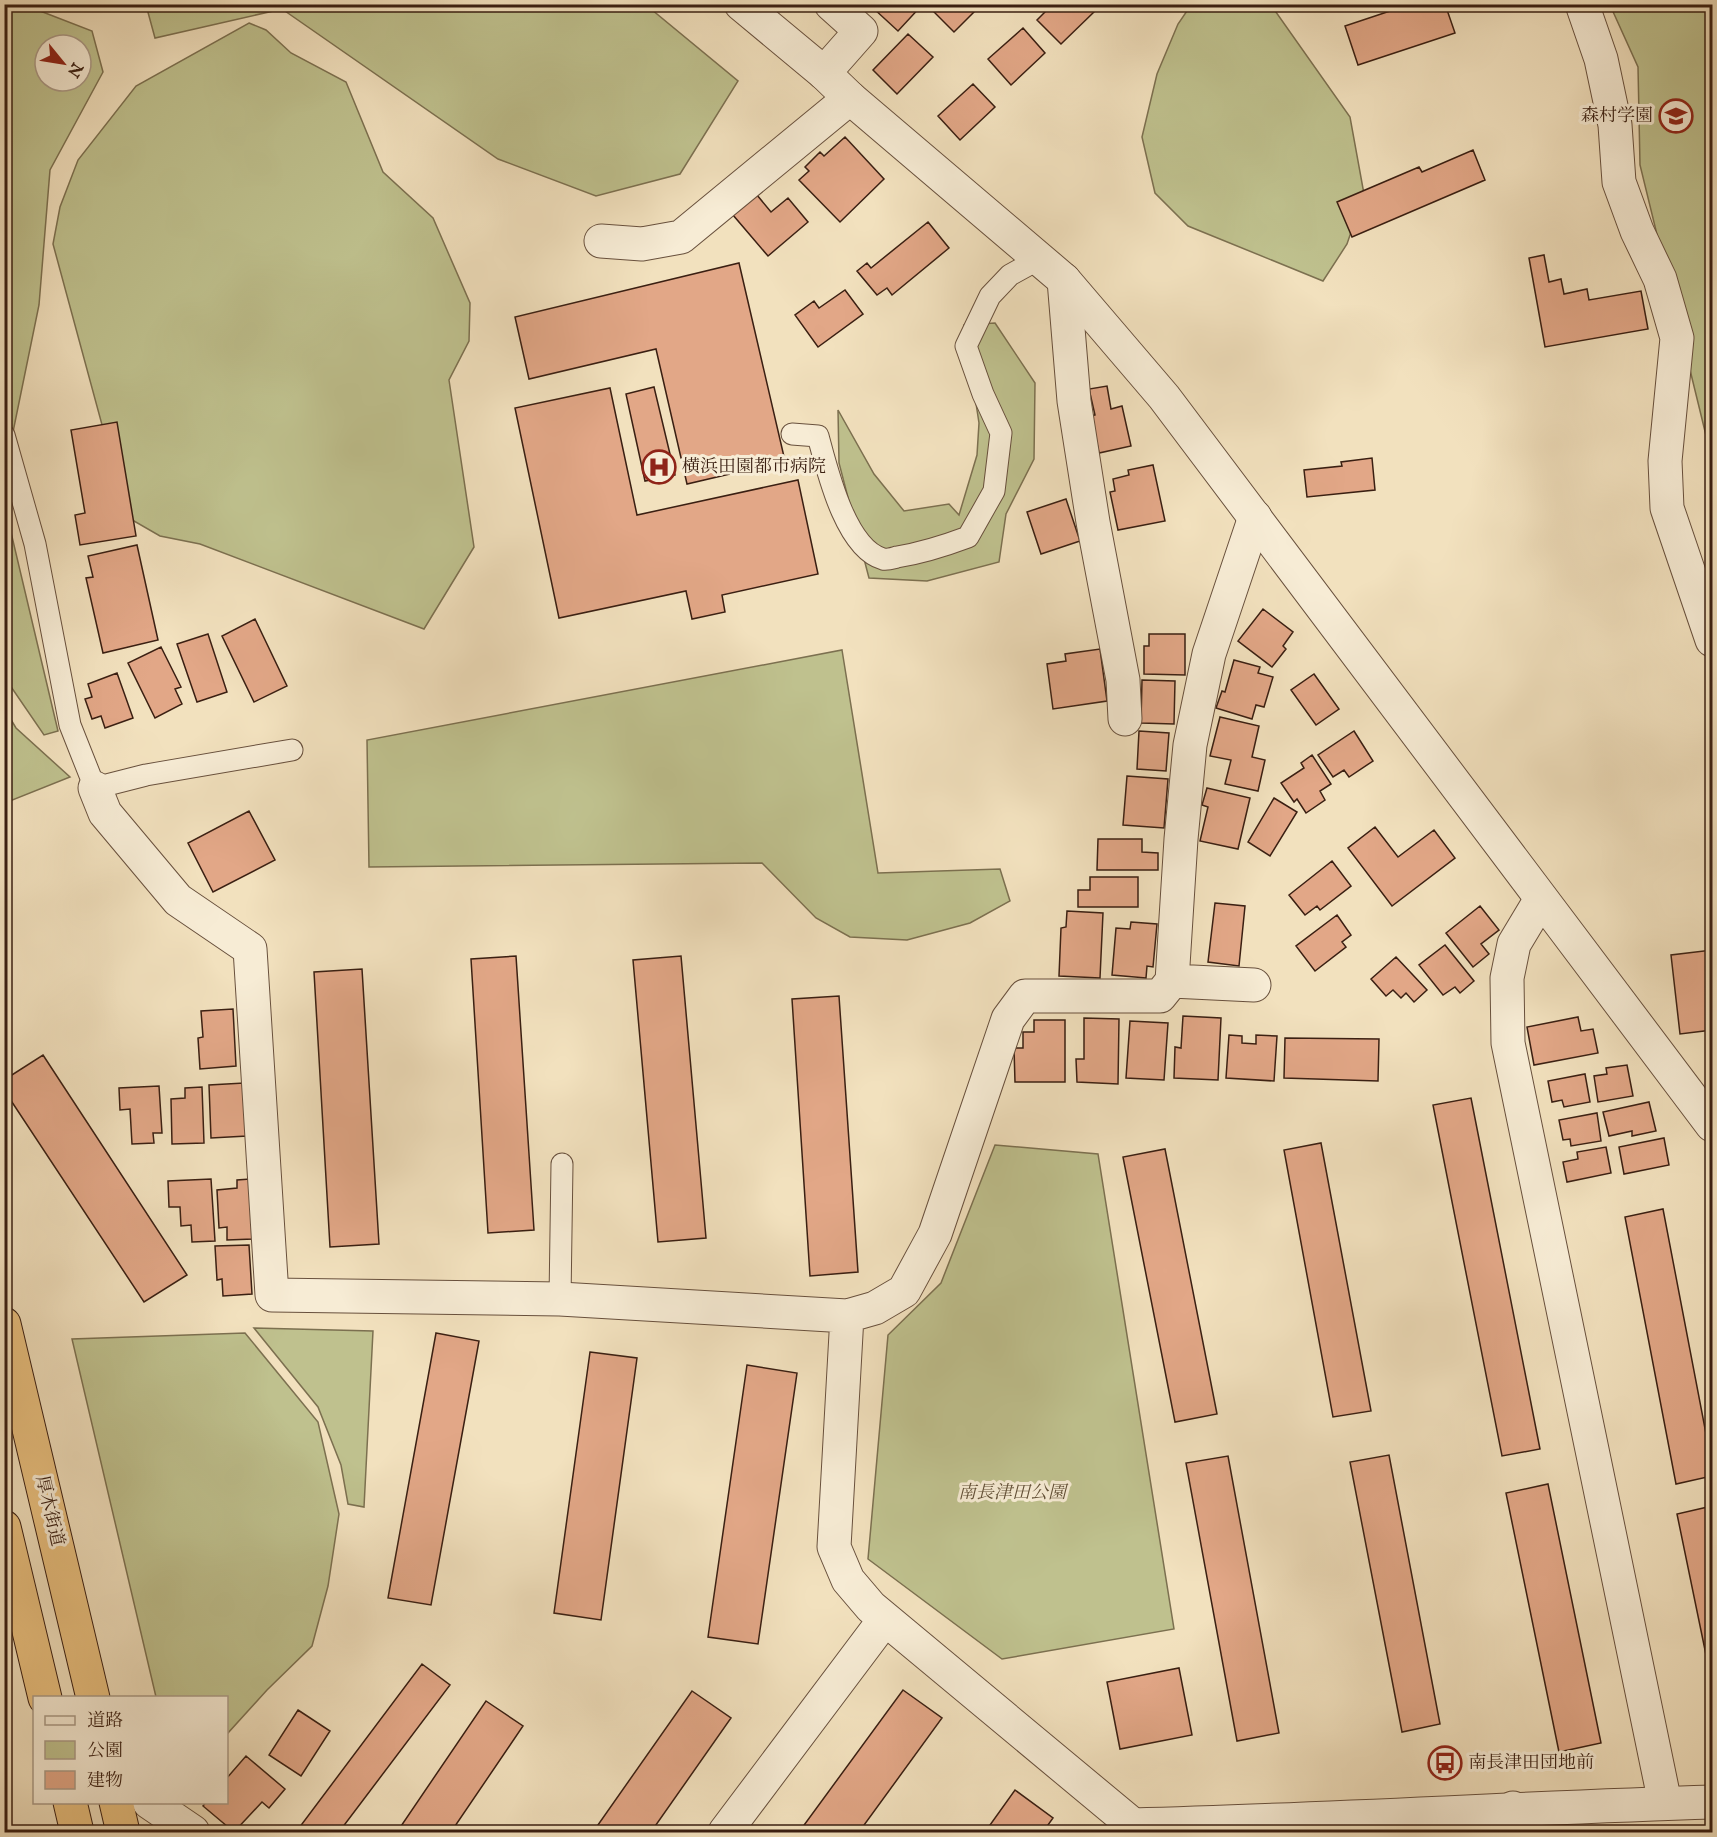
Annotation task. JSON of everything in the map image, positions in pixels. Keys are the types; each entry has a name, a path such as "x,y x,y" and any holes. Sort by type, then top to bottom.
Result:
{"highway":[{"name":"厚木街道","path":"4,1324 93,1696"},
{"path":"4,1527 45,1696"},
{"path":"70,1804 77,1833"},
{"path":"116,1804 123,1833"}],"street":[{"path":"741,4 1064,280 1164,397 1713,1125"},
{"path":"824,73 861,31 831,4"},
{"path":"1582,4 1606,81 1615,125 1619,182 1636,231 1660,279 1677,338 1665,461 1667,508 1713,640"},
{"path":"601,241 642,244 681,237 850,98"},
{"path":"1064,280 1074,401 1093,522 1123,680 1125,720"},
{"path":"95,788 105,813 178,900 250,949 272,1295 560,1299 847,1316 875,1308 903,1291 909,1281 935,1234 1008,1019 1025,996 1160,996 1172,981 1181,839 1190,745 1209,654 1255,517"},
{"path":"1541,898 1514,944 1507,978 1508,1043 1665,1803"},
{"path":"1172,981 1254,985"},
{"path":"847,1316 834,1547 848,1580 871,1607 1129,1829 1513,1820 1665,1803 1713,1802"},
{"path":"726,1833 885,1619"},
{"path":"160,1815 193,1833"}],"lane":[{"path":"792,434 818,436 830,482 846,522 868,550 884,559 923,553 968,537 994,491 1001,433 983,394 966,346 990,296 1010,275 1039,259"},
{"path":"4,435 35,544 70,725 95,788 146,775 292,750"},
{"path":"560,1299 562,1164"}],"green space":[{"path":"5,5 28,5 93,33 33,33 33,93 92,93 50,170 39,305 5,471"},
{"path":"146,5 646,5 738,81 680,174 596,196 498,159 282,9 155,38"},
{"path":"1191,5 1271,5 1350,117 1364,194 1347,244 1323,281 1188,226 1155,193 1142,137 1157,74 1178,24"},
{"name":"森村学園","path":"1610,5 1712,5 1712,460 1640,165 1638,67"},
{"path":"249,23 266,30 291,53 346,82 383,172 433,218 470,303 469,341 449,380 474,547 424,629 200,544 160,536 127,517 53,244 60,207 78,160 136,86"},
{"path":"93,35 103,72 93,90"},
{"path":"995,323 1035,383 1034,459 1006,514 999,562 927,581 869,578 839,463 838,410 874,474 904,511 949,504 959,515 977,455 979,423 964,325"},
{"path":"5,507 58,731 44,735 5,678"},
{"path":"842,650 878,873 1000,869 1010,901 970,923 907,940 850,937 816,918 762,863 369,867 367,740"},
{"path":"4,708 16,728 70,777 5,803"},
{"name":"南長津田公園","path":"995,1145 1098,1154 1174,1629 1002,1659 868,1559 888,1335 941,1283"},
{"path":"254,1328 373,1331 364,1507 348,1504 341,1465 318,1407"},
{"path":"245,1333 318,1422 339,1514 328,1586 312,1646 228,1733 228,1696 156,1696 72,1339"}],"building":[{"path":"876,4 923,4 898,31 873,8"},
{"path":"933,4 982,4 954,32 930,8"},
{"path":"1053,4 1088,4 1095,11 1061,44 1037,20"},
{"path":"1411,4 1445,4 1455,33 1358,65 1345,26"},
{"path":"1023,28 1045,53 1011,85 988,59"},
{"path":"908,34 933,57 897,94 873,70"},
{"path":"973,84 995,107 960,140 938,116"},
{"path":"845,137 884,179 840,222 799,180 809,171 805,167 820,152 824,156"},
{"path":"1473,150 1485,180 1352,237 1337,202 1419,167 1422,172"},
{"path":"757,195 771,212 788,198 808,222 768,256 733,215"},
{"path":"928,222 949,248 892,295 887,288 877,295 857,271 867,263 871,268"},
{"path":"1544,255 1549,282 1561,279 1564,294 1587,289 1589,300 1641,291 1648,329 1545,347 1529,258"},
{"path":"739,263 785,461 687,484 656,349 529,379 515,317"},
{"path":"845,290 863,314 818,347 795,315 814,301 819,308"},
{"path":"1107,386 1111,409 1122,406 1131,446 1099,453 1091,416 1095,415 1089,389"},
{"path":"654,387 675,475 645,481 626,394"},
{"path":"610,388 637,515 798,480 818,574 722,595 725,612 692,619 686,591 559,618 515,408"},
{"path":"117,422 136,536 80,545 75,515 85,513 71,430"},
{"path":"1372,458 1375,490 1307,497 1304,470 1342,466 1341,462"},
{"path":"1153,465 1165,521 1118,530 1110,492 1115,491 1113,479 1129,475 1128,470"},
{"path":"1066,499 1080,541 1041,554 1027,512"},
{"path":"137,545 158,640 103,653 86,578 93,577 88,556"},
{"path":"1263,609 1293,632 1283,646 1286,649 1272,667 1238,641"},
{"path":"255,619 287,686 254,702 222,636"},
{"path":"208,634 227,692 197,702 177,644"},
{"path":"1149,634 1185,634 1185,675 1144,674 1144,646 1149,646"},
{"path":"161,647 181,687 175,689 182,704 155,718 128,663"},
{"path":"1100,649 1107,701 1053,709 1047,664 1066,661 1065,654"},
{"path":"1234,660 1260,667 1258,673 1273,677 1264,707 1256,705 1252,719 1216,708 1222,691 1225,692"},
{"path":"117,673 133,718 105,728 101,716 92,719 85,699 92,697 88,684"},
{"path":"1314,674 1339,709 1316,725 1291,690"},
{"path":"1142,680 1175,681 1174,724 1141,723"},
{"path":"1220,717 1259,726 1252,757 1265,760 1258,791 1225,784 1231,760 1210,756"},
{"path":"1139,731 1169,733 1166,771 1137,769"},
{"path":"1354,731 1373,761 1349,777 1344,770 1333,777 1318,755"},
{"path":"1312,755 1331,784 1320,791 1325,800 1306,813 1297,799 1294,802 1281,783 1304,768 1301,763"},
{"path":"1127,776 1168,779 1164,828 1123,825"},
{"path":"1207,788 1250,798 1238,849 1200,841 1208,807 1202,805"},
{"path":"1274,798 1297,812 1270,856 1248,842"},
{"path":"249,811 275,860 213,892 188,843"},
{"path":"1375,827 1398,857 1434,830 1455,858 1392,906 1348,848"},
{"path":"1098,839 1142,839 1142,852 1158,853 1158,870 1097,870"},
{"path":"1332,861 1351,886 1320,910 1317,906 1305,915 1289,895"},
{"path":"1090,877 1138,877 1138,907 1078,907 1078,890 1090,890"},
{"path":"1215,903 1245,906 1239,966 1208,962"},
{"path":"1480,906 1499,930 1481,944 1489,954 1473,967 1446,933"},
{"path":"1067,911 1103,913 1100,978 1059,976 1061,928 1066,927"},
{"path":"1337,915 1351,935 1342,942 1346,947 1315,971 1296,946"},
{"path":"1131,922 1157,924 1153,967 1147,966 1146,978 1112,975 1116,928 1130,929"},
{"path":"1445,945 1474,981 1460,993 1455,987 1443,995 1419,965"},
{"path":"1712,950 1712,1030 1680,1034 1671,955"},
{"path":"516,956 534,1230 488,1233 471,959"},
{"path":"681,956 706,1238 658,1242 633,960"},
{"path":"1396,957 1427,990 1414,1002 1406,993 1401,998 1393,990 1386,996 1371,979"},
{"path":"362,969 379,1244 330,1247 314,972"},
{"path":"839,996 858,1272 810,1276 792,999"},
{"path":"233,1009 236,1066 200,1069 198,1038 203,1037 201,1011"},
{"path":"1183,1016 1221,1018 1218,1080 1174,1078 1175,1047 1181,1048"},
{"path":"1578,1017 1581,1031 1593,1029 1598,1053 1534,1065 1527,1027"},
{"path":"1084,1018 1119,1019 1118,1084 1077,1082 1076,1059 1084,1059"},
{"path":"1034,1020 1065,1020 1065,1082 1015,1082 1014,1048 1023,1048 1023,1032 1034,1032"},
{"path":"1130,1021 1168,1023 1164,1080 1126,1078"},
{"path":"1229,1035 1242,1036 1242,1043 1256,1044 1256,1035 1277,1036 1274,1081 1226,1078"},
{"path":"1285,1038 1379,1039 1378,1081 1284,1078"},
{"path":"43,1055 187,1275 144,1302 4,1090 4,1080"},
{"path":"1627,1065 1633,1096 1598,1102 1594,1076 1607,1074 1606,1068"},
{"path":"1585,1074 1590,1102 1564,1107 1562,1100 1552,1102 1548,1081"},
{"path":"244,1083 247,1136 211,1138 209,1085"},
{"path":"159,1086 162,1133 153,1133 154,1143 132,1144 130,1109 120,1110 119,1088"},
{"path":"202,1087 204,1143 172,1144 171,1099 185,1098 185,1088"},
{"path":"1471,1098 1540,1449 1502,1456 1433,1105"},
{"path":"1649,1102 1656,1131 1632,1136 1632,1131 1609,1136 1603,1112"},
{"path":"1597,1113 1601,1141 1571,1146 1570,1139 1563,1140 1559,1120"},
{"path":"1664,1138 1669,1165 1624,1174 1619,1147"},
{"path":"1321,1143 1371,1411 1333,1417 1284,1150"},
{"path":"1606,1147 1611,1173 1567,1182 1563,1162 1578,1159 1577,1152"},
{"path":"1165,1149 1217,1414 1175,1422 1123,1157"},
{"path":"211,1179 215,1241 192,1242 191,1225 181,1226 180,1207 169,1207 168,1181"},
{"path":"250,1179 253,1239 227,1240 227,1227 219,1228 217,1190 237,1188 237,1180"},
{"path":"1663,1209 1712,1465 1712,1476 1676,1484 1625,1217"},
{"path":"249,1245 252,1294 223,1296 222,1279 217,1280 215,1246"},
{"path":"436,1333 479,1341 431,1605 388,1598"},
{"path":"590,1352 637,1358 601,1620 554,1613"},
{"path":"747,1365 797,1373 758,1644 708,1637"},
{"path":"1389,1455 1440,1724 1402,1732 1350,1462"},
{"path":"1228,1456 1279,1733 1237,1741 1186,1463"},
{"path":"1548,1484 1601,1743 1559,1752 1506,1493"},
{"path":"1712,1506 1712,1684 1677,1514"},
{"path":"422,1664 450,1685 339,1832 296,1832"},
{"path":"1179,1668 1192,1735 1120,1749 1107,1682"},
{"path":"903,1690 942,1718 859,1832 799,1832"},
{"path":"692,1691 731,1718 651,1832 593,1832"},
{"path":"486,1701 523,1726 451,1832 397,1832"},
{"path":"298,1710 330,1731 301,1776 269,1755"},
{"path":"246,1756 285,1789 269,1808 262,1802 234,1832 203,1806 204,1804 228,1804 228,1777"},
{"path":"1015,1790 1053,1818 1043,1832 985,1832"},
{"path":"1596,1829 1645,1829 1645,1832 1596,1832"}],"place":[{"name":"森村学園","path":"1676,116"},
{"name":"横浜田園都市病院","path":"659,467"},
{"name":"南長津田団地前","path":"1445,1763"}]}
